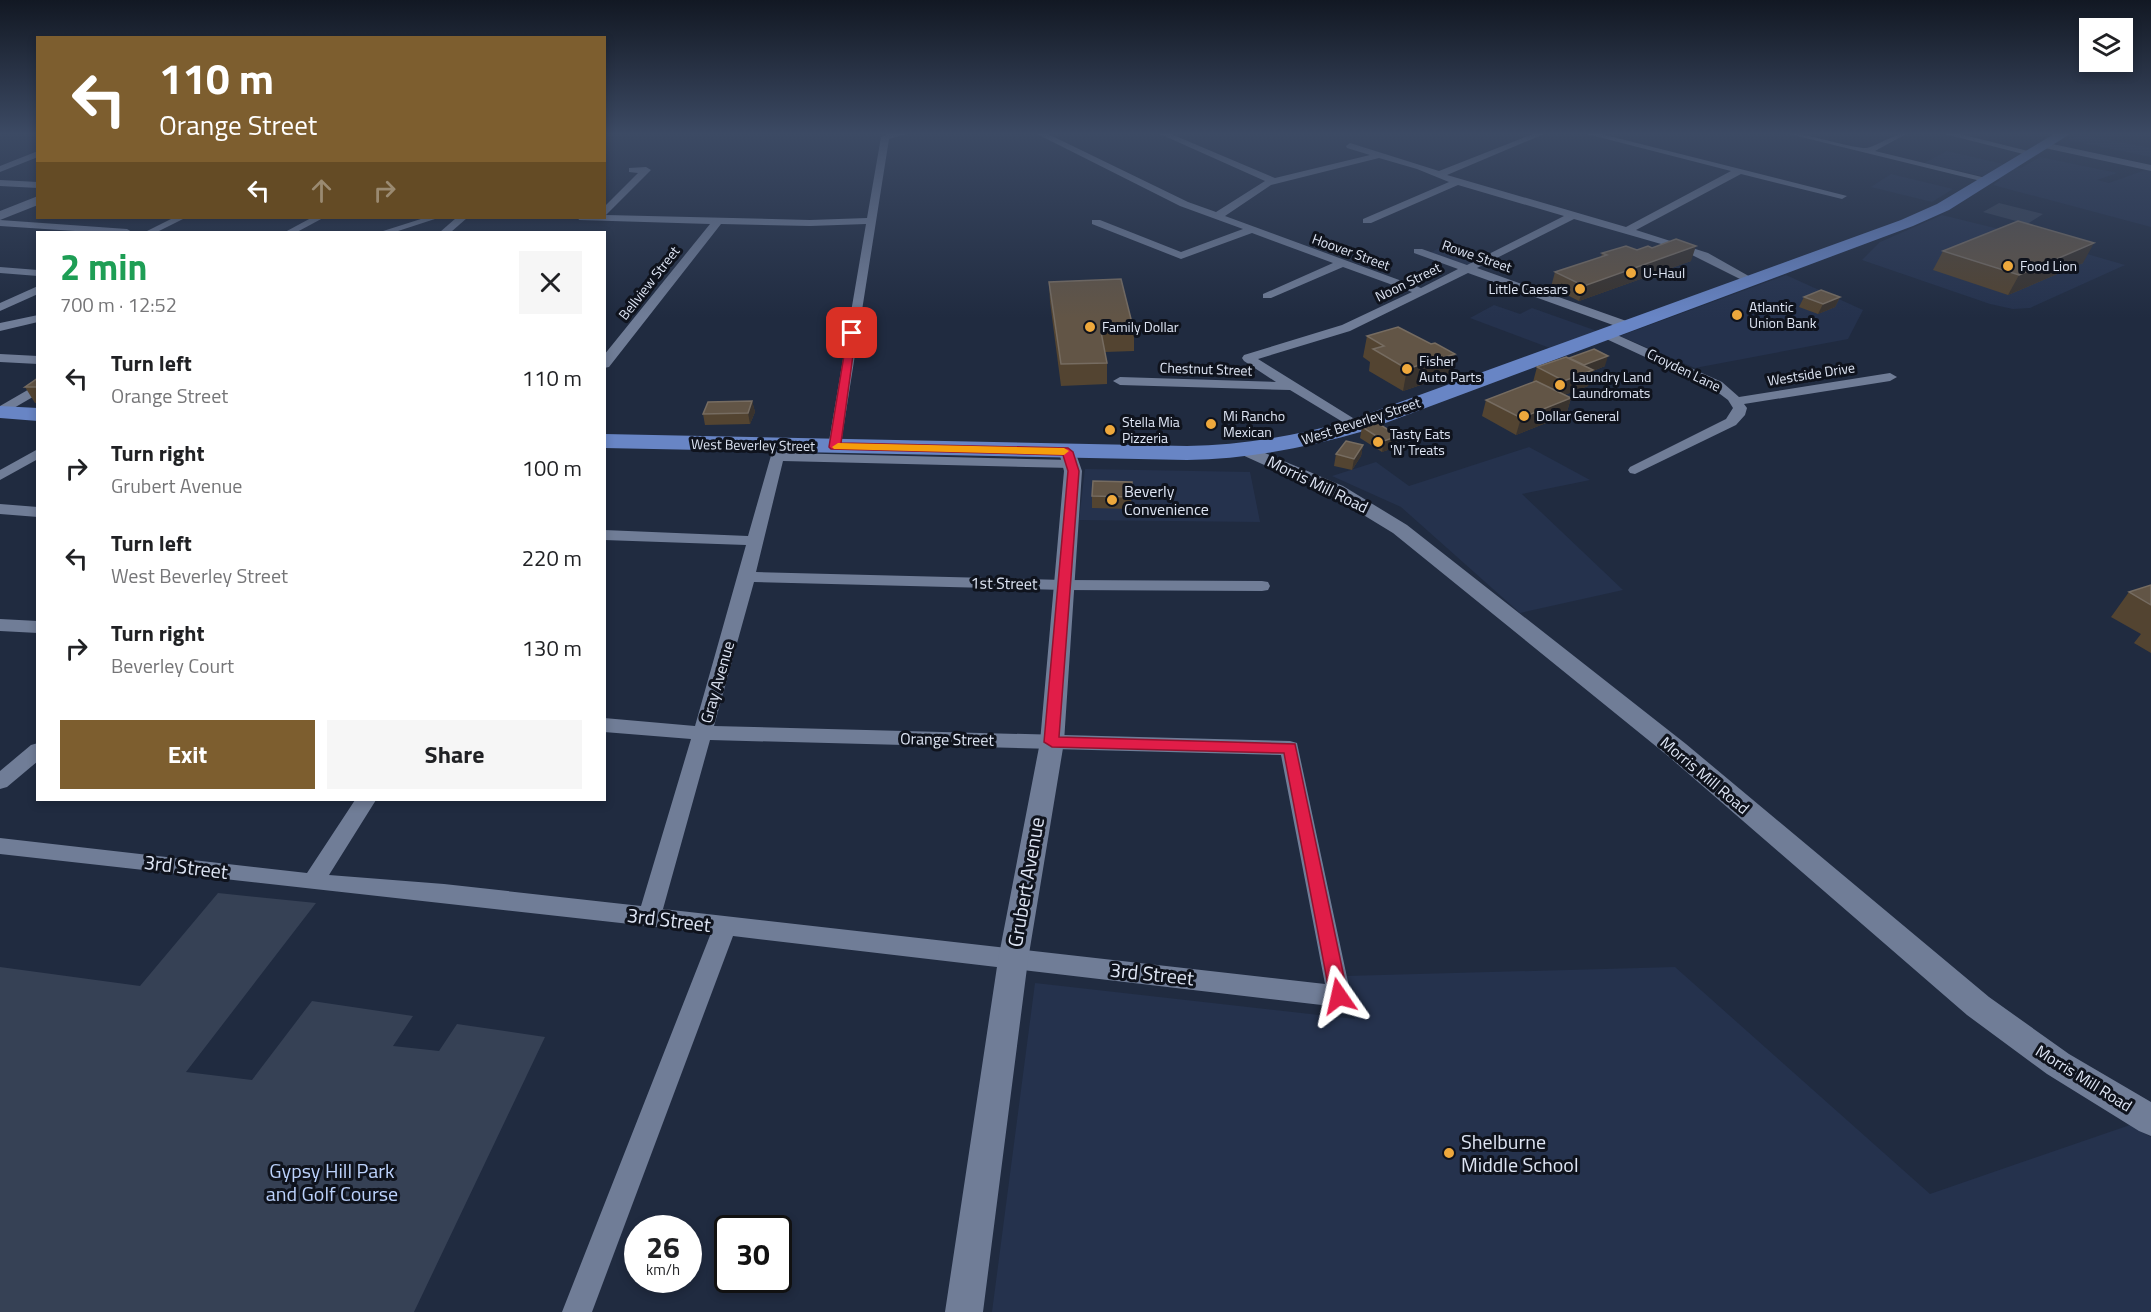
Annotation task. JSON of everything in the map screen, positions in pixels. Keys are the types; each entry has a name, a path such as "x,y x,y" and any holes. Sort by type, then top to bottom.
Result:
{"main road":[{"name":"West Beverley Street","path":"606,441 779,451 835,447 1069,458 1246,450 1298,442 1356,426 1921,218 1962,195"},
{"path":"0,412 36,415"}],"street":[{"path":"606,211 621,195"},
{"path":"835,447 875,195"},
{"name":"Hoover Street","path":"1165,195 1422,292"},
{"path":"1217,216 1249,195"},
{"path":"1368,221 1427,195"},
{"path":"1503,195 1695,251 1750,281"},
{"path":"1628,231 1694,195"},
{"path":"0,216 36,201"},
{"name":"Noon Street","path":"1292,387 1248,358 1346,328 1574,216"},
{"path":"606,218 870,221"},
{"path":"152,231 178,219"},
{"path":"292,231 316,219"},
{"path":"388,231 430,219"},
{"path":"446,231 461,219"},
{"path":"586,231 599,219"},
{"name":"Bellview Street","path":"606,361 718,221"},
{"path":"1096,222 1181,256 1253,229"},
{"path":"0,223 113,231"},
{"name":"Rowe Street","path":"1418,251 1628,326"},
{"path":"1267,296 1342,263"},
{"path":"0,270 36,273"},
{"path":"0,307 36,290"},
{"path":"0,327 36,318"},
{"name":"Croyden Lane","path":"1606,334 1718,385 1737,401 1740,412 1731,422 1635,471"},
{"path":"0,358 36,360"},
{"name":"Westside Drive","path":"1737,401 1890,377"},
{"name":"Chestnut Street","path":"1120,381 1292,387"},
{"path":"1292,387 1356,426"},
{"path":"0,412 36,389"},
{"name":"Morris Mill Road","path":"1246,450 1336,490 1400,529 1677,750 1978,1006 2058,1064 2151,1120"},
{"name":"West Beverley Street","path":"779,451 1069,458"},
{"name":"Gray Avenue","path":"649,918 747,577 779,451"},
{"path":"0,476 36,454"},
{"name":"Grubert Avenue","path":"964,1312 1012,960 1052,742 1073,471 1069,458"},
{"path":"0,509 36,512"},
{"path":"606,535 756,541"},
{"name":"1st Street","path":"747,577 1064,585 1262,586"},
{"path":"0,625 36,627"},
{"name":"Orange Street","path":"606,725 702,733 1290,748 1339,996"},
{"path":"0,782 36,752"},
{"path":"313,882 365,801"},
{"name":"3rd Street","path":"0,846 313,882 444,893 1339,996"},
{"path":"577,1312 725,927"}],"shaded area":[{"path":"1904,195 1943,195 1932,202"},
{"path":"2031,195 2151,195 2151,227"},
{"path":"1942,215 2015,233 2125,265 2030,308 2013,309 1990,304 1862,260 1880,242"},
{"path":"1450,242 1489,255 1467,265 1430,253"},
{"path":"1786,275 1863,310 1848,339 1695,368 1620,336"},
{"path":"1494,305 1520,314 1532,308 1597,331 1550,348 1470,318"},
{"path":"1529,447 1590,480 1522,494 1623,590 1520,613 1401,507 1332,476 1376,462 1409,486"},
{"path":"1085,469 1250,472 1260,522 1079,520"},
{"name":"Shelburne Middle School","path":"1675,967 1930,1194 2130,1125 2151,1137 2151,1312 992,1312 1035,983 1355,1019 1346,976"}],"green space":[{"path":"1999,203 2043,214 2027,224 1983,212"},
{"name":"Gypsy Hill Park and Golf Course","path":"218,893 316,903 186,1072 252,1080 312,1001 413,1016 393,1046 439,1051 457,1024 545,1037 414,1312 0,1312 0,967 140,986"}],"building":[{"path":"2018,221 2094,243 2019,275 1943,251"},
{"path":"1676,239 1696,246 1584,286 1555,272 1607,255 1602,253 1626,246 1637,250 1648,246 1652,248"},
{"name":"Family Dollar","path":"1121,279 1134,331 1101,332 1107,363 1061,364 1049,282"},
{"path":"1821,290 1840,297 1823,304 1804,297"},
{"path":"1398,327 1455,354 1407,369 1373,349 1384,346 1367,336"},
{"path":"1594,349 1608,356 1584,365 1569,358"},
{"path":"1566,357 1593,370 1564,381 1537,367"},
{"path":"36,379 36,387 25,387"},
{"path":"1536,381 1571,398 1521,418 1486,400"},
{"path":"752,401 748,413 703,414 708,402"},
{"path":"1376,422 1398,436 1384,441 1362,427"},
{"path":"1346,441 1363,445 1354,459 1336,454"},
{"path":"1093,481 1132,482 1132,497 1092,496"},
{"path":"2151,585 2151,605 2129,592"}],"slow traffic":[{"path":"838,447 1064,451"}],"place":[{"name":"Food Lion","path":"2008,266"},
{"name":"U-Haul","path":"1631,273"},
{"name":"Little Caesars","path":"1580,289"},
{"name":"Atlantic Union Bank","path":"1737,315"},
{"name":"Family Dollar","path":"1090,327"},
{"name":"Fisher Auto Parts","path":"1407,369"},
{"name":"Laundry Land Laundromats","path":"1560,385"},
{"name":"Dollar General","path":"1524,416"},
{"name":"Mi Rancho Mexican","path":"1211,424"},
{"name":"Stella Mia Pizzeria","path":"1110,430"},
{"name":"Tasty Eats 'N' Treats","path":"1378,442"},
{"name":"Beverly Convenience","path":"1112,500"},
{"name":"Shelburne Middle School","path":"1449,1153"}],"route":[{"path":"852,333 835,447 1068,452 1073,471 1052,742 1166,743 1290,748 1339,996"}]}
